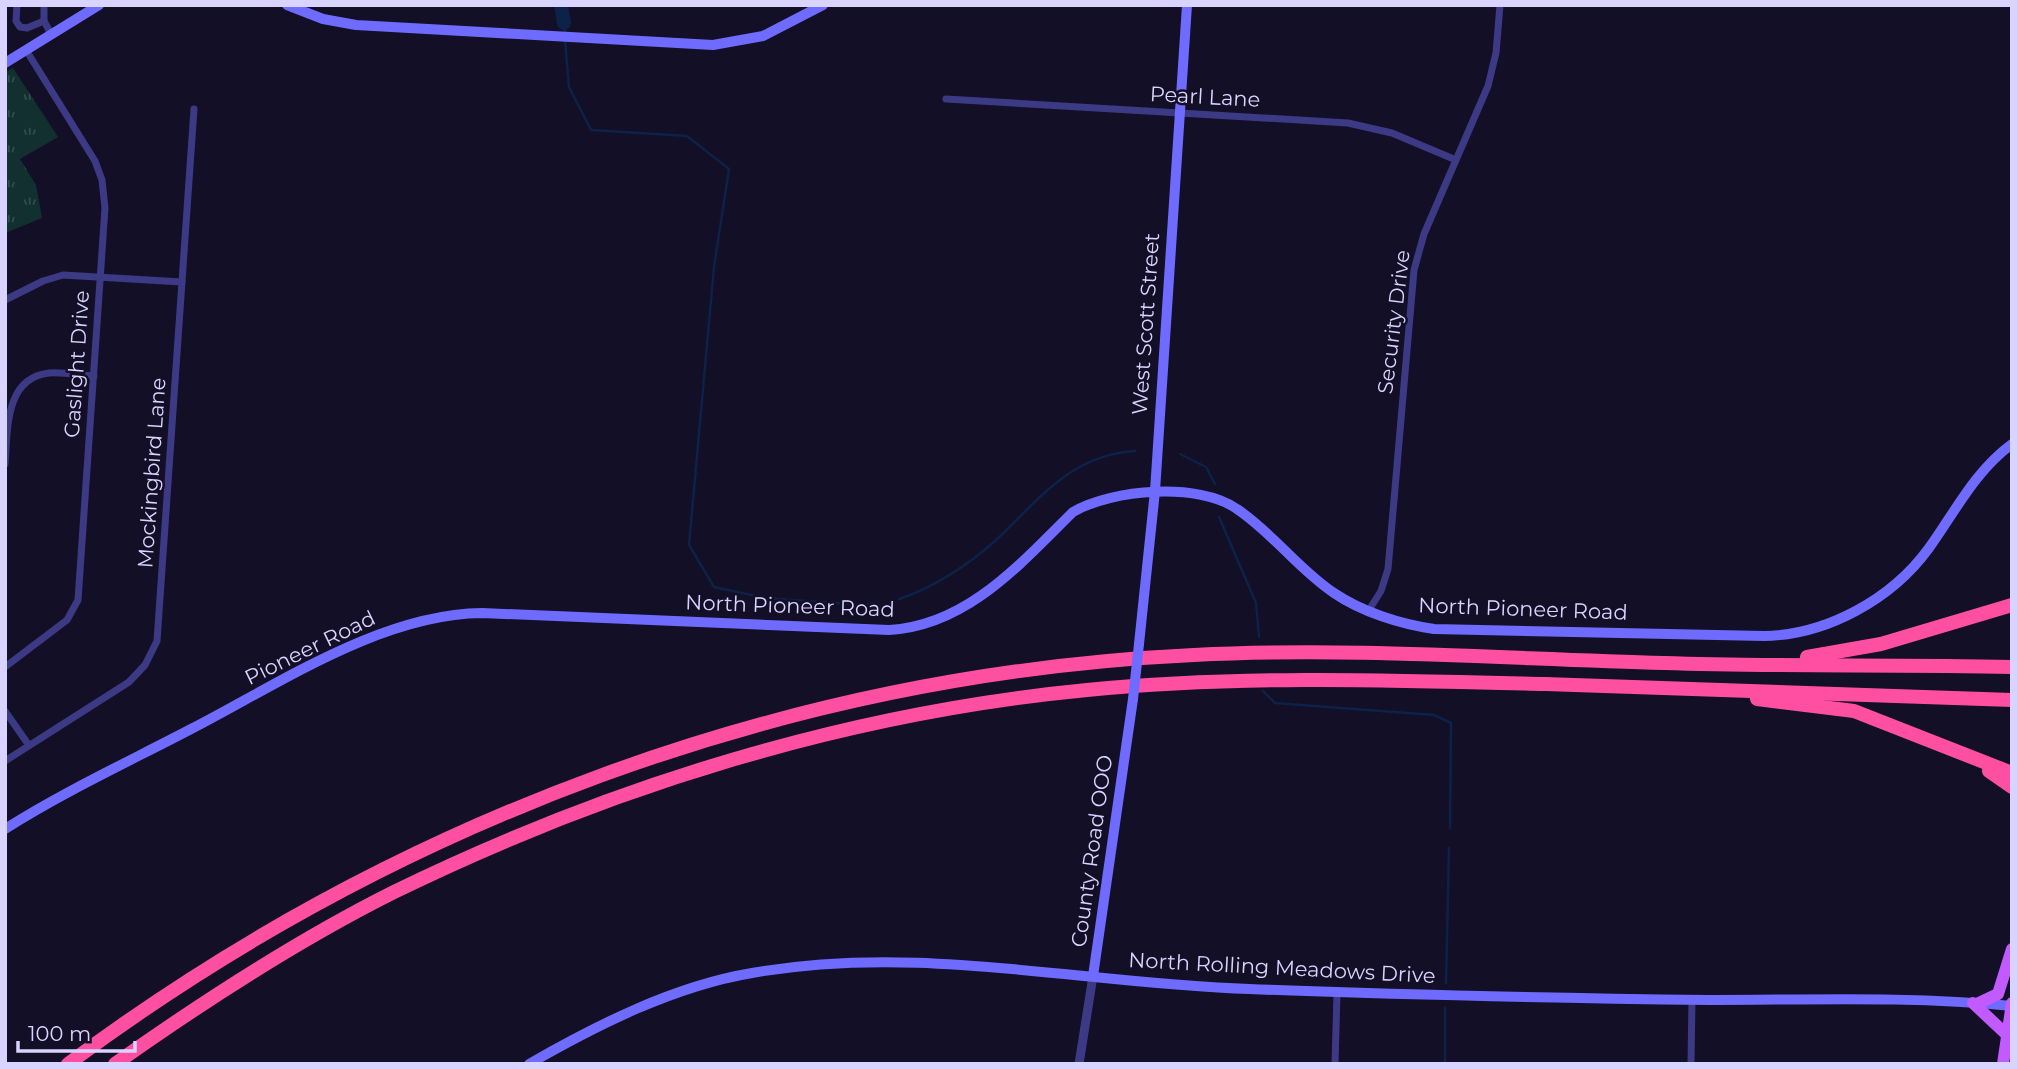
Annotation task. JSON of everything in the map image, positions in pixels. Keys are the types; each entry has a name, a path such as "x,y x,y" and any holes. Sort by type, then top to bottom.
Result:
{"highway":[{"path":"1710,665 1818,657 1881,644 2012,605"},
{"path":"68,1064 218,963 381,869 542,797 668,750 758,723 960,680 1193,655 1401,655 1710,665 2012,667"},
{"path":"115,1064 178,1020 300,944 393,893 538,827 676,777 764,750 863,726 1082,690 1192,681 1355,678 2012,700"},
{"path":"1669,688 1854,711 1973,761 2012,774"},
{"path":"1973,761 2012,787"}],"main road":[{"path":"5,63 99,5"},
{"path":"286,5 323,19 356,25 692,45 730,43 762,36 823,5"},
{"name":"West Scott Street","path":"1139,644 1154,491 1187,5"},
{"name":"North Pioneer Road","path":"662,621 890,630 921,626 948,616 993,588 1073,512 1089,503 1154,491 1217,499 1236,508 1301,568 1333,593 1395,621 1434,629 1764,636 1806,629 1864,608 1898,581 1926,552 1987,465 2012,444"},
{"name":"Pioneer Road","path":"5,830 52,801 318,664 400,626 433,617 472,613 662,621"},
{"name":"County Road OOO","path":"1093,976 1139,644"},
{"path":"2007,1035 1976,1003 1998,994 2012,948"},
{"name":"North Rolling Meadows Drive","path":"529,1064 604,1025 688,990 751,973 884,962 967,963 1194,987 1337,993 1976,1003 2012,1006"},
{"path":"2003,1064 2012,1006"}],"street":[{"path":"17,5 16,21 20,27 27,28 44,21"},
{"path":"44,5 44,21 51,34"},
{"name":"Security Drive","path":"1369,610 1381,591 1389,562 1413,270 1421,241 1493,69 1500,5"},
{"name":"Gaslight Drive","path":"5,667 67,620 78,600 104,204 100,174 88,149 26,50"},
{"name":"Pearl Lane","path":"946,99 1363,125 1399,135 1456,160"},
{"name":"Mockingbird Lane","path":"5,761 129,682 145,665 156,644 160,624 194,109"},
{"path":"5,300 56,276 183,282"},
{"path":"5,464 10,408 21,387 32,378 49,373 94,376"},
{"path":"5,711 29,744"},
{"name":"County Road OOO","path":"1079,1064 1093,976"},
{"path":"1335,1064 1337,993"},
{"path":"1691,1064 1692,999"}],"green space":[{"path":"13,68 58,137 20,159 36,185 42,218 5,233 5,72"}],"waterway":[{"path":"561,5 564,23"},
{"path":"564,23 565,33"},
{"path":"565,40 569,87 591,130 687,136 729,169 714,267 689,545 714,587 765,598 865,605 873,603"},
{"path":"899,599 950,575 973,559 1041,496 1074,470 1112,454 1135,451"},
{"path":"1180,454 1206,467 1215,484"},
{"path":"1219,517 1256,603 1259,637"},
{"path":"1263,691 1275,703 1434,715 1451,723 1450,828"},
{"path":"1446,983 1449,848"},
{"path":"1445,1008 1445,1064"}]}
